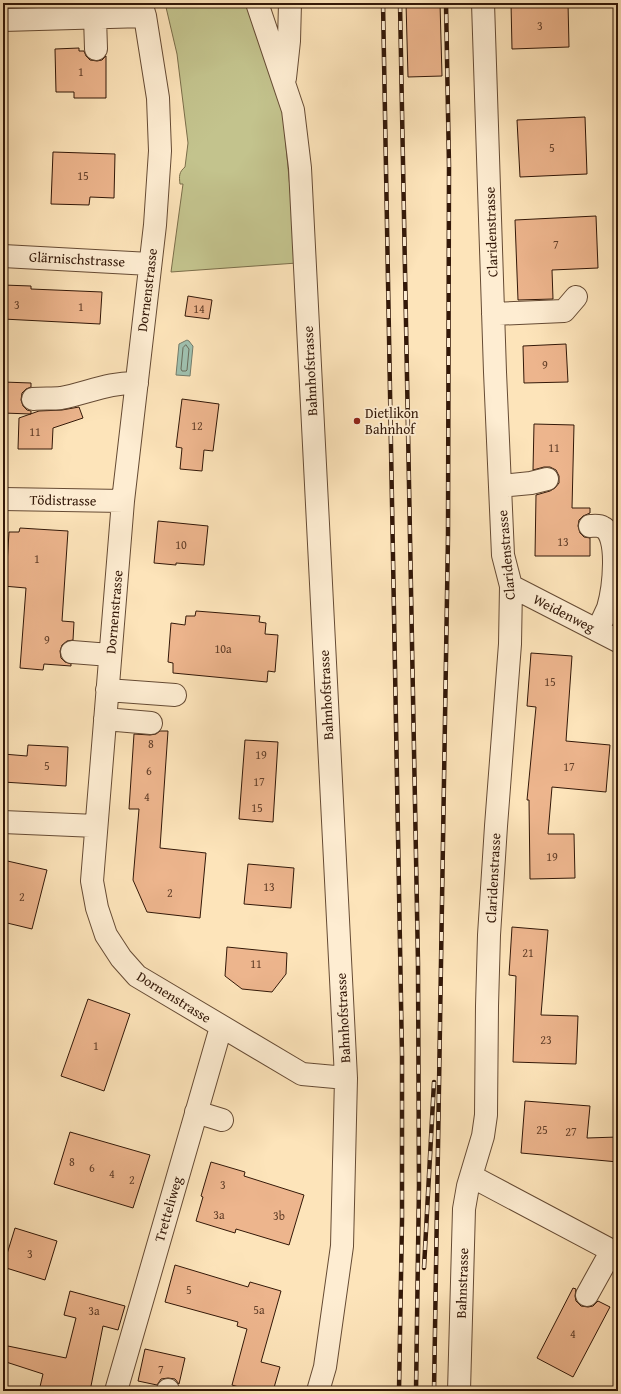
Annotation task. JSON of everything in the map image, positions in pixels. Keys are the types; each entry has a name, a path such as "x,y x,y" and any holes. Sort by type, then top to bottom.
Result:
{"street":[{"name":"Bahnhofstrasse","path":"257,3 293,110 300,168 346,1078 342,1246 325,1367 318,1391"},
{"path":"285,85 289,42 290,3"},
{"name":"Claridenstrasse","path":"470,1176 483,1136 486,1115 487,1006 490,936 496,826 510,644 511,586 503,554 493,314 483,3"},
{"path":"3,20 95,17 143,10"},
{"name":"Dornenstrasse","path":"143,10 158,98 160,151 155,225 123,501 107,690 92,881 97,908 106,935 121,958 137,976 302,1074 346,1078"},
{"path":"95,17 96,49"},
{"name":"Glärnischstrasse","path":"3,256 150,264"},
{"path":"493,314 564,311 576,297"},
{"path":"33,398 60,398 124,382 137,383"},
{"path":"500,486 531,484 547,480"},
{"name":"Tödistrasse","path":"3,499 123,501"},
{"path":"590,526 602,526 609,531 615,544 616,572 608,608 597,630"},
{"name":"Weidenweg","path":"511,586 618,641"},
{"path":"72,652 110,655"},
{"path":"107,690 175,695"},
{"path":"105,719 151,723"},
{"path":"3,822 96,826"},
{"name":"Tretteliweg","path":"116,1391 221,1027"},
{"path":"196,1112 222,1120"},
{"path":"470,1176 615,1252 587,1295"},
{"name":"Bahnstrasse","path":"459,1391 464,1209 470,1176"}],"green space":[{"path":"165,3 248,3 283,114 297,263 171,272 183,184 180,184 180,176 185,167 188,143 177,54"}],"water":[{"path":"187,340 193,346 190,376 176,375 179,344"}],"building":[{"path":"406,3 440,3 442,76 408,77"},
{"path":"511,3 568,3 569,47 512,49"},
{"path":"79,48 79,51 84,51 90,60 102,60 106,56 106,98 74,98 74,92 56,92 55,49"},
{"path":"585,117 587,174 520,177 517,120"},
{"path":"53,152 115,154 114,198 90,197 89,205 51,204"},
{"path":"596,216 598,268 552,270 553,299 518,300 515,220"},
{"path":"3,285 31,286 31,289 102,292 100,324 3,319"},
{"path":"188,296 212,300 209,319 185,316"},
{"path":"566,344 568,382 524,383 523,346"},
{"path":"3,382 31,383 31,387 22,393 21,400 23,406 27,410 31,411 31,414 3,413"},
{"path":"182,399 219,404 213,451 204,450 202,471 180,469 182,448 176,447"},
{"path":"79,407 83,418 53,428 52,449 18,449 19,418 39,411 62,410"},
{"path":"534,424 574,425 572,508 590,508 590,513 583,516 579,520 578,526 580,533 584,537 590,538 590,556 535,556 536,495 555,488 559,483 559,476 556,470 550,467 533,470"},
{"path":"158,521 208,526 204,565 154,563"},
{"path":"20,528 68,531 62,621 74,622 73,640 67,641 62,645 60,651 61,658 65,662 71,664 71,666 44,664 43,670 20,668 26,588 3,586 3,565 7,565 9,532 19,532"},
{"path":"196,611 260,616 259,622 266,623 265,634 278,635 275,672 268,671 267,682 173,673 173,663 168,662 171,623 185,625 186,616 195,616"},
{"path":"531,653 572,656 566,741 610,745 606,792 552,787 548,834 574,834 575,878 530,879 529,800 527,800 536,707 527,706"},
{"path":"160,731 168,731 160,848 206,853 200,918 147,912 133,880 139,809 129,809 134,734 150,735 156,734"},
{"path":"245,740 278,742 273,822 239,819"},
{"path":"28,745 68,747 66,786 3,782 3,754 27,756"},
{"path":"3,860 47,870 32,929 3,922"},
{"path":"248,864 294,868 291,908 244,904"},
{"path":"512,927 548,930 541,1015 578,1016 576,1064 513,1062 516,976 509,975"},
{"path":"227,947 287,953 286,974 272,992 242,989 225,976"},
{"path":"88,999 130,1014 104,1091 61,1076"},
{"path":"525,1101 590,1106 587,1138 618,1137 618,1162 521,1153"},
{"path":"70,1132 150,1155 133,1208 54,1184"},
{"path":"211,1162 245,1172 244,1176 304,1195 289,1245 236,1229 235,1233 196,1221 203,1197 201,1196"},
{"path":"15,1228 57,1241 45,1280 3,1267"},
{"path":"175,1265 248,1287 250,1282 281,1291 261,1362 280,1367 273,1391 252,1391 232,1385 247,1329 237,1326 238,1322 165,1302"},
{"path":"573,1288 576,1289 576,1301 581,1306 593,1306 598,1301 610,1307 573,1377 537,1358"},
{"path":"70,1291 125,1306 118,1330 103,1326 90,1391 39,1391 43,1374 3,1361 3,1345 66,1358 76,1318 64,1315"},
{"path":"145,1349 185,1358 179,1384 175,1379 168,1378 161,1379 157,1385 138,1381"}],"railway":[{"path":"383,3 402,1056 402,1220 399,1391"},
{"path":"400,3 418,963 419,1185 416,1391"},
{"path":"434,1391 448,536 449,166 446,3"},
{"path":"424,1268 434,1082"}],"place":[{"name":"Dietlikon Bahnhof","path":"357,421"}]}
